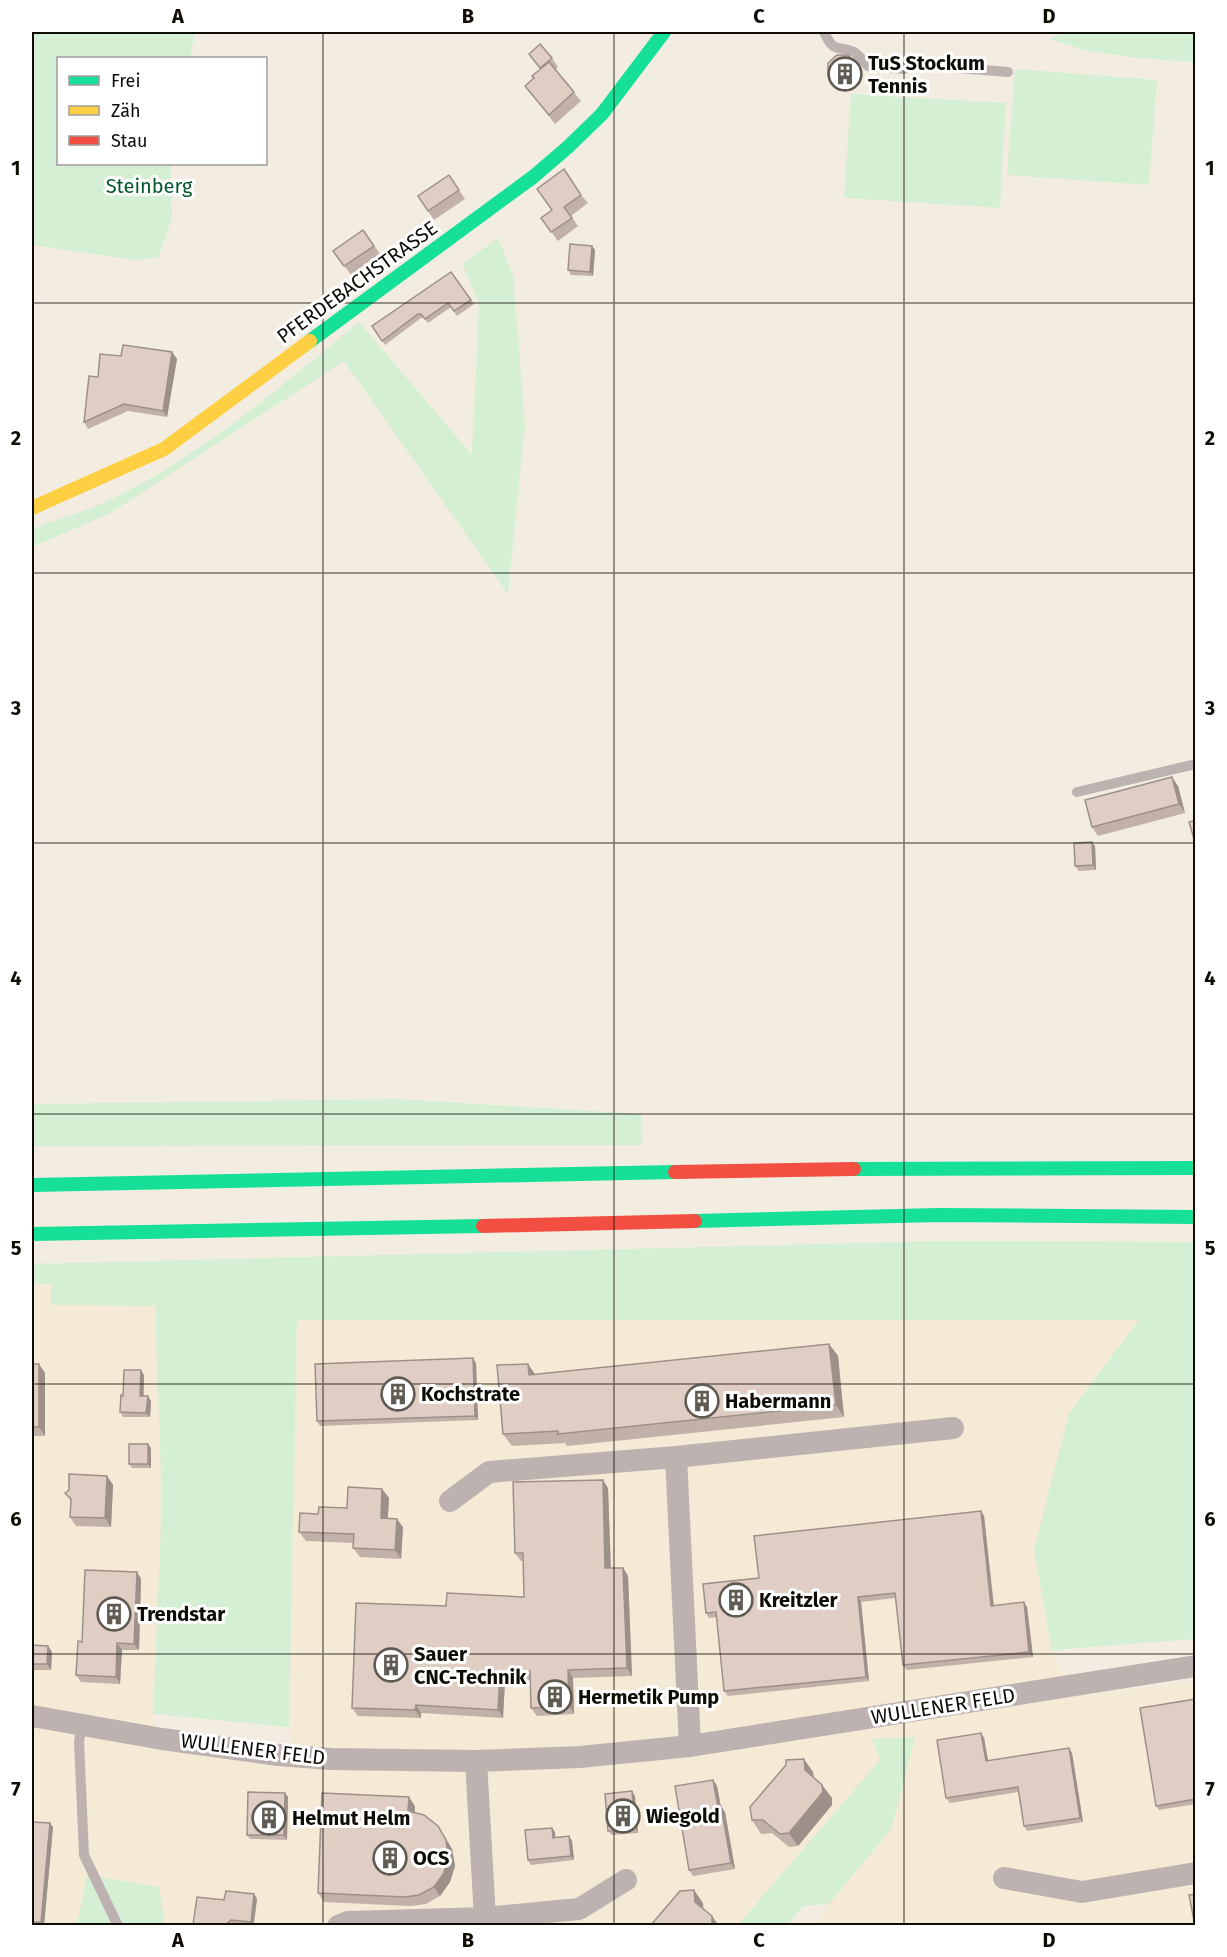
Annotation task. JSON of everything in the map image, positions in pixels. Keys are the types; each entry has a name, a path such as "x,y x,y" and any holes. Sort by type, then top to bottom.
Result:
{"main road":[{"name":"PFERDEBACHSTRASSE","path":"32,508 164,449 533,177 577,139 601,114 664,32"},
{"path":"32,1185 934,1167 1196,1168"},
{"path":"32,1234 938,1215 1196,1217"}],"street":[{"path":"450,1501 489,1472 676,1457 953,1428"},
{"path":"676,1457 690,1746"},
{"name":"WULLENER FELD","path":"32,1716 162,1739 278,1755 331,1759 476,1761 580,1757 690,1746 1196,1666"},
{"path":"476,1761 485,1918"},
{"path":"1004,1878 1082,1892 1196,1873"},
{"path":"338,1926 348,1922 485,1918 579,1909 626,1880"}],"lane":[{"path":"824,32 830,44 839,49 854,52 868,66 904,69 910,64 1008,72"},
{"path":"1077,792 1196,764"},
{"path":"82,1725 79,1741 84,1855 118,1926"}],"shaded area":[{"path":"32,1284 51,1285 155,1305 162,1501 152,1749 289,1767 297,1320 1139,1320 1069,1413 1035,1551 1054,1653 1070,1697 1195,1681 1195,1925 815,1925 829,1904 892,1828 914,1737 872,1739 880,1760 738,1925 165,1925 159,1887 87,1875 77,1925 32,1926"}],"green space":[{"name":"Steinberg","path":"32,32 195,32 190,57 57,57 57,165 171,165 172,218 158,258 135,260 32,245"},
{"path":"1064,32 1195,32 1195,62 1138,58 1088,51 1049,39"},
{"path":"1015,69 1157,80 1149,185 1007,175"},
{"path":"851,94 1006,103 1000,208 844,198"},
{"path":"498,238 513,275 525,425 508,594 344,361 109,514 32,547 32,529 111,499 185,457 303,369 359,322 472,455 479,303 462,264"},
{"path":"399,1099 641,1114 642,1145 32,1146 32,1104"},
{"path":"936,1241 1195,1242 1195,1639 1052,1650 1034,1550 1069,1413 1139,1320 297,1320 289,1727 153,1714 162,1501 155,1306 51,1305 51,1284 32,1284 32,1264"},
{"path":"915,1737 892,1828 829,1904 803,1906 787,1925 738,1925 880,1760 872,1739"},
{"path":"87,1875 159,1887 165,1925 77,1926"}],"building":[{"path":"540,44 552,58 540,68 529,54"},
{"name":"TuS Stockum Tennis","path":"837,55 848,55 856,64 856,75 847,83 836,83 828,75 828,63"},
{"path":"549,62 574,92 549,115 525,86 534,78 532,76"},
{"path":"564,169 581,195 564,207 572,218 551,232 541,218 552,210 537,189"},
{"path":"449,175 459,190 428,211 418,196"},
{"path":"363,230 374,246 344,266 333,251"},
{"path":"570,244 592,246 590,272 568,270"},
{"path":"451,272 471,300 454,311 448,303 425,319 418,314 382,341 372,326"},
{"path":"123,345 172,352 163,411 124,404 84,422 89,376 98,377 100,354 121,356"},
{"path":"1172,777 1179,804 1092,827 1085,800"},
{"path":"1196,820 1196,838 1194,839 1189,822"},
{"path":"1092,842 1093,865 1075,866 1074,843"},
{"name":"Habermann","path":"829,1344 836,1405 558,1434 558,1431 503,1434 497,1365 528,1364 529,1375"},
{"name":"Kochstrate","path":"473,1358 475,1416 317,1421 315,1364"},
{"path":"32,1364 39,1364 39,1427 32,1427"},
{"path":"124,1370 141,1370 140,1396 148,1396 146,1413 120,1412"},
{"path":"129,1444 148,1444 148,1464 129,1464"},
{"path":"69,1474 107,1476 105,1518 70,1517 71,1499 65,1493 69,1490"},
{"path":"603,1480 605,1568 623,1568 627,1668 568,1670 569,1706 531,1708 530,1671 500,1673 498,1710 416,1705 415,1710 352,1708 356,1603 446,1606 447,1593 524,1597 523,1553 515,1553 513,1482"},
{"path":"348,1487 382,1489 381,1518 397,1519 395,1550 353,1548 354,1534 299,1532 300,1513 318,1514 319,1507 347,1508"},
{"path":"981,1511 991,1606 1024,1602 1029,1652 903,1665 895,1593 858,1597 866,1677 724,1691 716,1612 706,1613 703,1584 759,1578 754,1536"},
{"name":"Trendstar","path":"85,1570 137,1572 134,1644 117,1643 116,1677 76,1675 78,1641 82,1642"},
{"path":"32,1645 48,1646 47,1664 32,1664"},
{"path":"1196,1699 1196,1799 1156,1806 1140,1708"},
{"path":"981,1733 986,1761 1069,1748 1080,1818 1024,1826 1018,1787 946,1798 937,1740"},
{"path":"804,1759 805,1770 822,1785 823,1792 789,1833 780,1834 763,1820 752,1820 750,1807 786,1765 786,1760"},
{"path":"713,1780 718,1807 721,1806 731,1863 689,1870 675,1786"},
{"name":"Wiegold","path":"632,1791 635,1828 608,1831 605,1794"},
{"name":"Helmut Helm","path":"248,1792 285,1793 284,1835 247,1835"},
{"name":"OCS","path":"322,1793 409,1797 408,1811 424,1815 438,1826 446,1840 448,1857 444,1873 434,1887 419,1895 404,1897 318,1893"},
{"path":"32,1822 50,1823 41,1922 32,1922"},
{"path":"552,1828 553,1838 569,1836 571,1856 528,1860 525,1830"},
{"path":"694,1890 695,1902 712,1916 712,1926 650,1926 680,1891"},
{"path":"226,1891 254,1894 251,1922 231,1920 224,1926 193,1925 197,1897 224,1900"},
{"path":"1196,1894 1196,1926 1195,1926 1189,1895"}],"traffic: fast":[{"path":"310,341 533,177 568,147 602,114 664,32"},
{"path":"854,1169 1196,1168"},
{"path":"32,1185 675,1172"},
{"path":"695,1221 938,1215 1196,1217"},
{"path":"32,1234 483,1226"}],"traffic: slow":[{"path":"32,508 164,449 310,341"}],"traffic: jam":[{"path":"675,1172 854,1169"},
{"path":"483,1226 695,1221"}],"place":[{"name":"TuS Stockum Tennis","path":"845,74"},
{"name":"Kochstrate","path":"398,1394"},
{"name":"Habermann","path":"702,1401"},
{"name":"Kreitzler","path":"736,1600"},
{"name":"Trendstar","path":"114,1614"},
{"name":"Sauer CNC-Technik","path":"391,1665"},
{"name":"Hermetik Pump","path":"555,1697"},
{"name":"Wiegold","path":"623,1816"},
{"name":"Helmut Helm","path":"269,1818"},
{"name":"OCS","path":"390,1858"}]}
